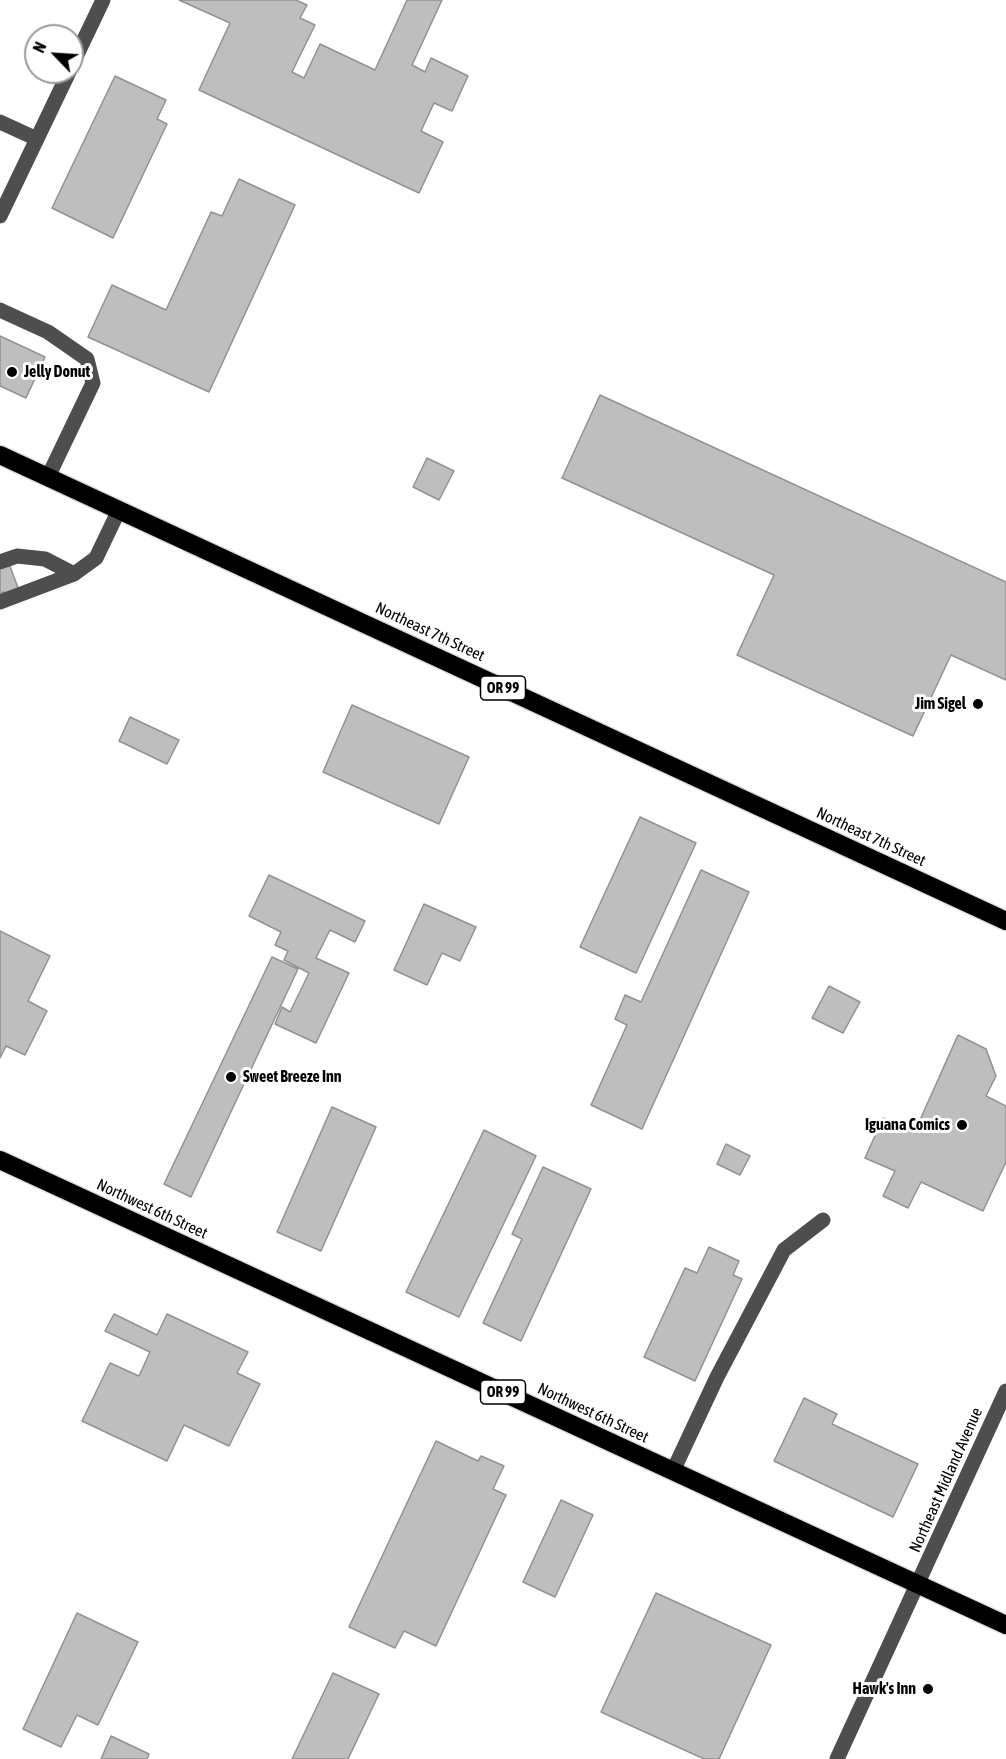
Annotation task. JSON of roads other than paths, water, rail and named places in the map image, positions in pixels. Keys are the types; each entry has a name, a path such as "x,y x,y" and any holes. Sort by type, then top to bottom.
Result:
{"highway":[{"name":"Northeast 7th Street","path":"0,455 1006,921"},
{"name":"Northwest 6th Street","path":"0,1160 1006,1625"}],"street":[{"path":"84,40 103,0"},
{"path":"0,216 63,84"},
{"path":"0,122 37,139"},
{"path":"0,310 48,332 87,359 93,383 48,477"},
{"path":"0,602 74,574 96,558 119,510"},
{"path":"0,562 17,556 45,559 74,574"},
{"path":"673,1471 717,1377 784,1250 823,1220"},
{"name":"Northeast Midland Avenue","path":"837,1759 1006,1391"}],"place":[{"name":"Jelly Donut","path":"12,372"},
{"name":"Jim Sigel","path":"978,704"},
{"name":"Sweet Breeze Inn","path":"231,1077"},
{"name":"Iguana Comics","path":"962,1125"},
{"name":"Hawk's Inn","path":"928,1689"}]}
